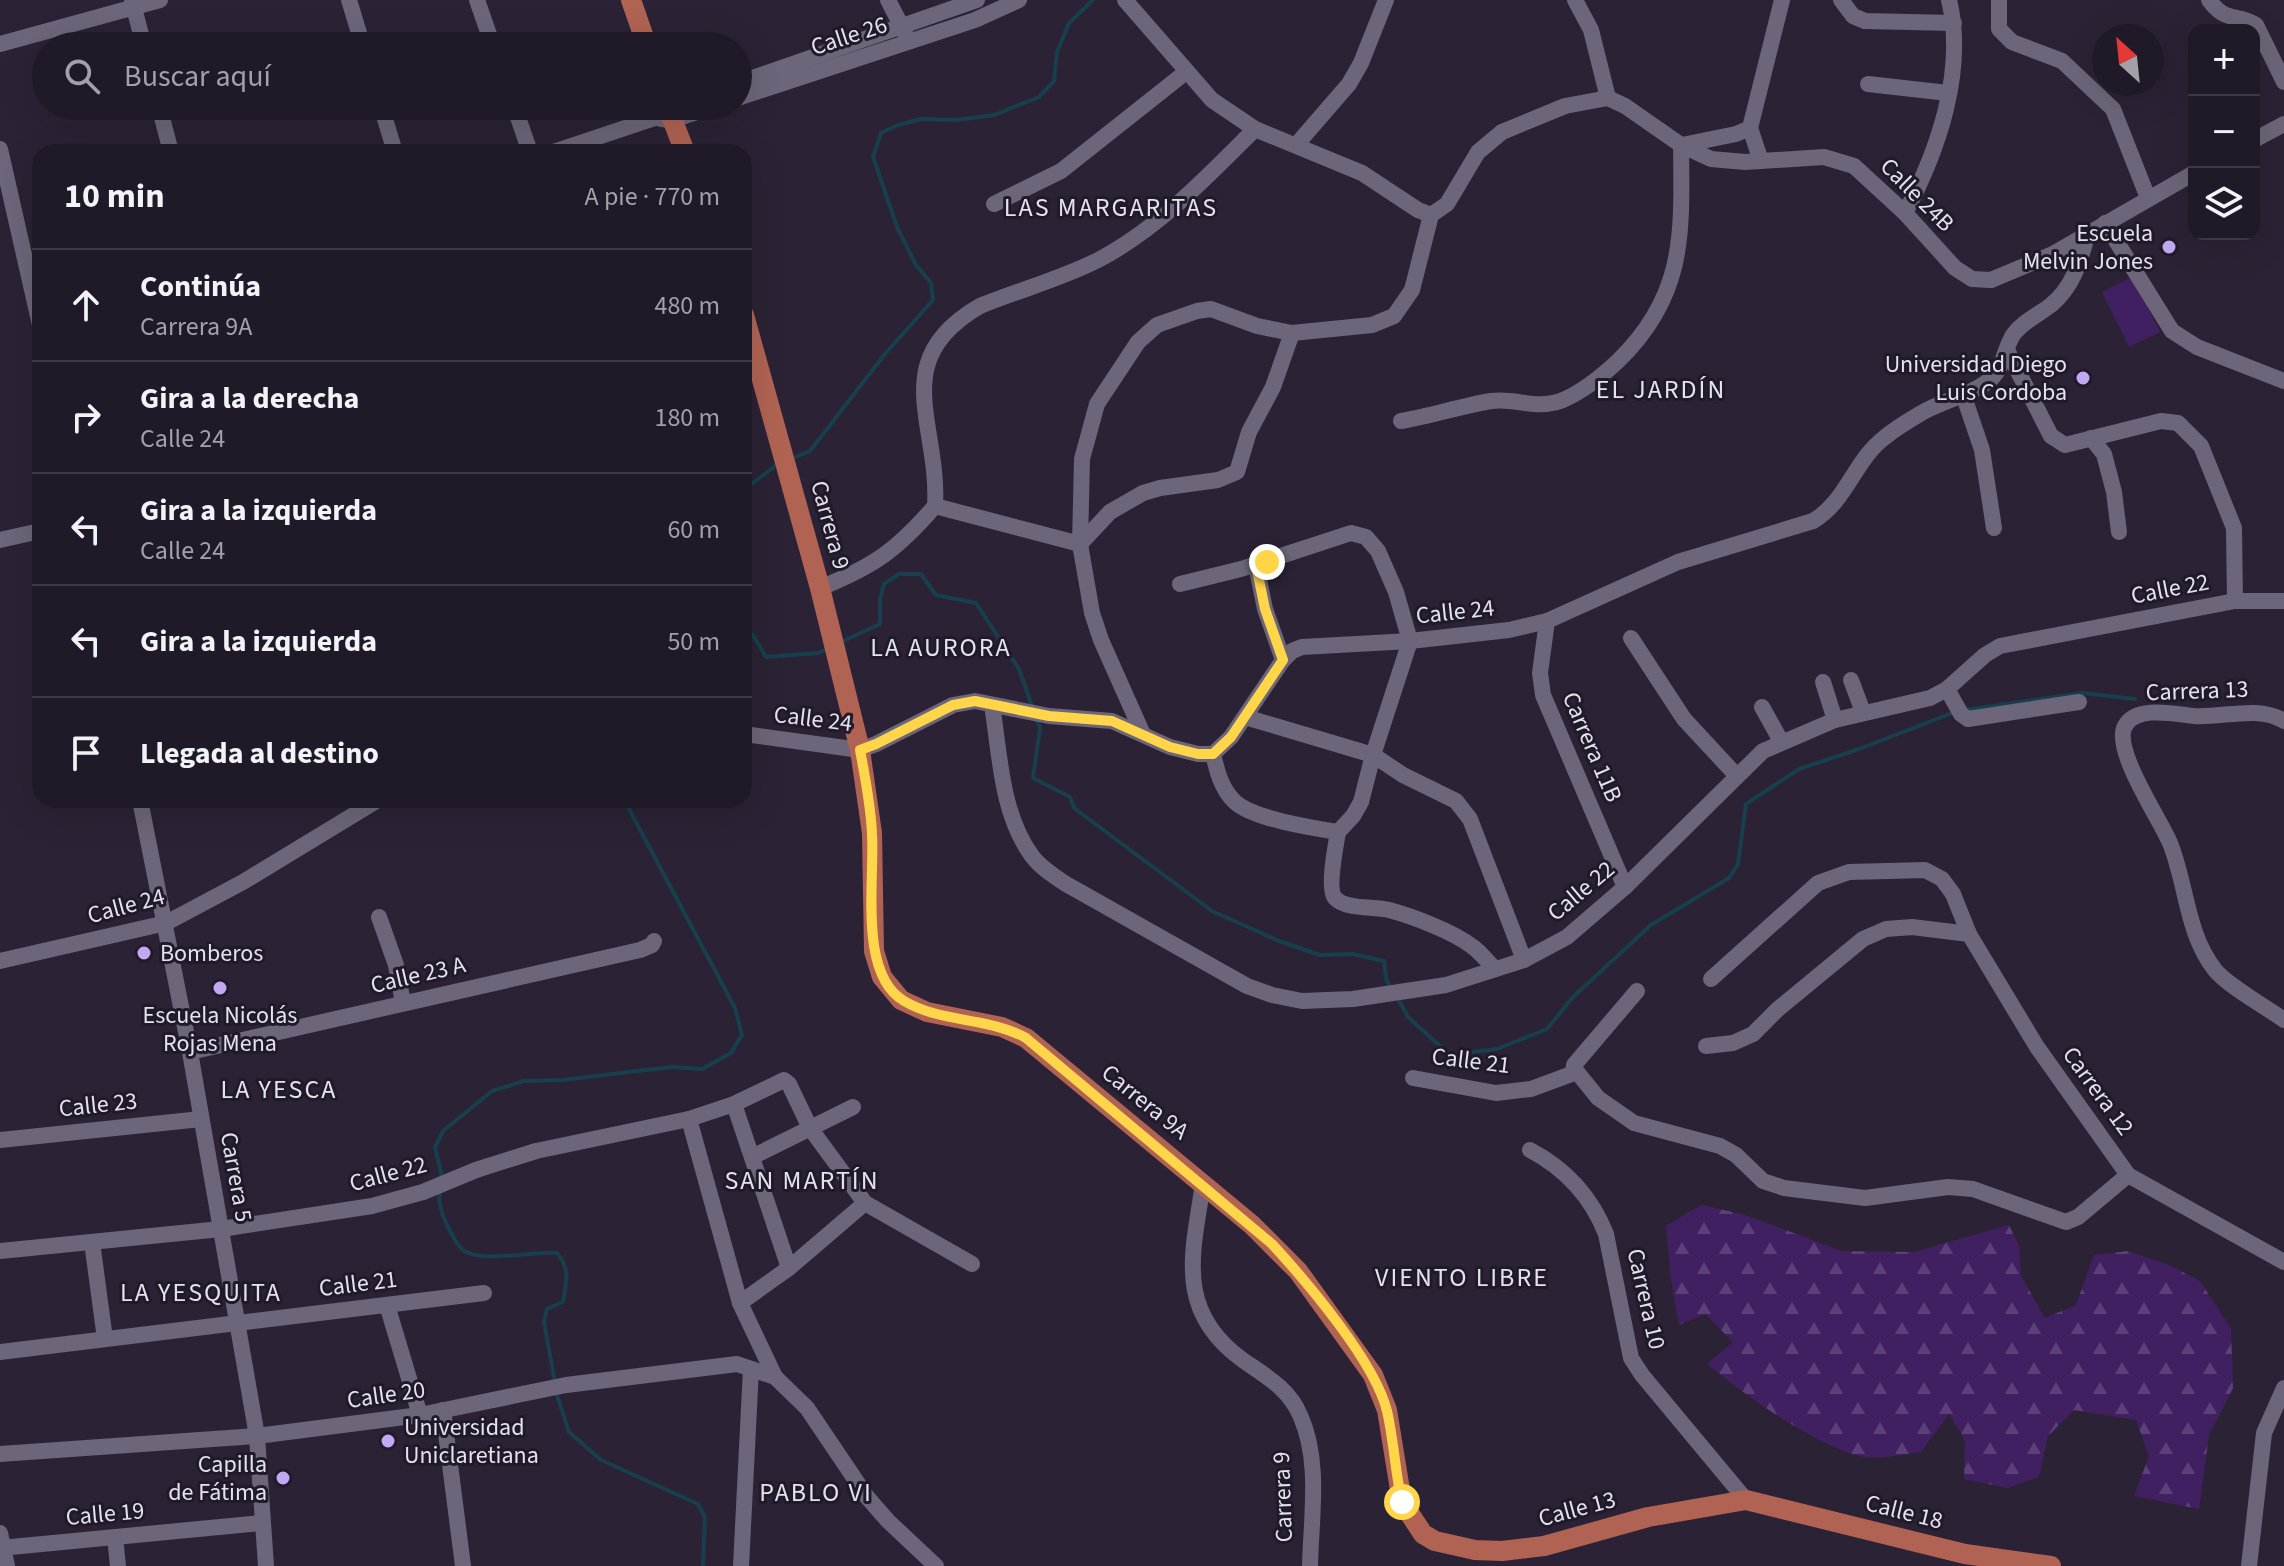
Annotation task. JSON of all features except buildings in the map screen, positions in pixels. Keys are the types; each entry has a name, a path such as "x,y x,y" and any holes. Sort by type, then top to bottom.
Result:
{"main road":[{"path":"631,0 642,32"},
{"path":"671,120 681,144"},
{"name":"Carrera 9","path":"752,343 820,588 860,750"},
{"name":"Carrera 9A","path":"860,750 872,833 874,951 882,977 901,1000 927,1012 1002,1027 1026,1038 1252,1225 1298,1271 1373,1375 1387,1410 1402,1502 1423,1534"},
{"name":"Calle 13","path":"1423,1534 1450,1546 1502,1551 1544,1546 1648,1517 1746,1500"},
{"name":"Calle 18","path":"1746,1500 1965,1554 2051,1566"}],"street":[{"path":"40,32 132,4 160,0"},
{"path":"349,0 359,32"},
{"path":"477,0 488,32"},
{"path":"888,0 910,42"},
{"name":"Calle 26","path":"752,92 835,58 901,26 977,0"},
{"name":"Calle 26","path":"752,79 910,42 975,20 1019,0"},
{"path":"1125,0 1212,100 1255,129 1362,173 1418,210 1431,215"},
{"path":"1297,144 1349,84 1361,63 1386,0"},
{"path":"1142,732 1092,613 1080,544 1082,459 1097,404 1138,342 1157,325 1197,311 1211,309 1257,326 1292,333 1372,325 1394,316 1412,290 1431,215 1447,204 1478,152 1502,132 1565,106 1608,98 1591,30 1575,0"},
{"path":"1761,161 1750,128 1782,0"},
{"path":"1841,0 1853,16 1865,21 1954,23"},
{"path":"1905,213 1940,133 1952,78 1954,23 1949,0"},
{"path":"1999,0 1999,29 2012,42 2062,61 2113,109 2148,198"},
{"path":"2209,0 2226,17 2248,20 2256,25 2284,82"},
{"path":"132,4 140,32"},
{"path":"0,44 32,34"},
{"path":"994,204 1061,171 1186,72"},
{"path":"1868,84 1948,93"},
{"name":"Calle 24B","path":"1608,98 1625,106 1681,145 1711,159 1761,161 1824,157 1854,166 1905,213 1955,268 1972,279 1991,280 2087,236"},
{"path":"163,120 169,144"},
{"path":"385,120 393,144"},
{"path":"519,120 527,144"},
{"path":"576,144 644,120"},
{"path":"2260,137 2284,124"},
{"path":"1401,421 1493,401 1536,406 1564,400 1598,380 1643,337 1672,281 1682,225 1681,145 1736,134 1750,128"},
{"path":"820,588 860,572 884,557 935,506 936,479 923,400 923,376 941,336 963,316 980,306 1098,260 1128,243 1196,189 1255,129"},
{"path":"0,149 32,290"},
{"path":"2087,236 2188,176"},
{"path":"2105,223 2172,331 2197,347 2284,381"},
{"name":"Calle 24","path":"1283,660 1292,651 1311,645 1410,641 1509,630 1547,621 1678,562 1813,521 1835,503 1865,456 1883,439 1924,412 1990,380 1998,370 2011,338 2023,324 2054,302 2078,271 2087,236"},
{"path":"1080,544 1110,512 1143,493 1218,480 1237,472 1249,432 1273,387 1292,333"},
{"path":"2007,350 2051,436 2065,445 2161,421 2178,423 2201,446 2234,528 2235,601"},
{"path":"1963,394 1982,450 1994,528"},
{"path":"2091,438 2104,454 2114,492 2119,532"},
{"path":"935,506 1080,544"},
{"path":"0,540 32,533"},
{"path":"1180,584 1256,565 1340,535 1351,533 1366,537 1384,561 1410,641 1361,802 1338,832 1332,892 1336,900 1346,904 1390,910 1456,937 1473,947 1495,969"},
{"path":"1256,565 1265,609 1283,660 1231,737 1213,754 1223,787 1235,803 1294,825 1338,832"},
{"name":"Calle 22","path":"992,705 1008,804 1021,836 1033,857 1045,869 1066,884 1247,986 1272,995 1322,1002 1446,985 1524,960 1567,937 1625,887 1763,751 1835,720 1930,698 1947,689 1985,655 2000,646 2235,601 2284,601"},
{"name":"Carrera 11B","path":"1547,621 1540,673 1543,695 1625,887"},
{"path":"1631,638 1684,719 1736,775"},
{"path":"1851,680 1863,712"},
{"path":"1823,682 1835,720"},
{"path":"1947,689 1961,714 1968,719 2079,702"},
{"name":"Calle 24","path":"752,735 860,750 953,705 975,701 1049,716 1112,721 1170,747 1198,754 1213,754"},
{"path":"1762,707 1781,741"},
{"name":"Carrera 13","path":"2279,718 2258,713 2209,717 2149,713 2133,717 2125,726 2121,741 2143,793 2170,844 2201,949 2217,973 2284,1020"},
{"path":"1245,717 1373,755 1403,775 1456,801 1470,819 1524,960"},
{"name":"Carrera 5","path":"142,808 190,1052 257,1436 266,1566"},
{"name":"Calle 24","path":"0,961 166,923 243,882 352,808"},
{"name":"Carrera 12","path":"1711,979 1818,883 1849,872 1925,870 1942,879 1953,894 1969,934 2037,1047 2128,1175 2283,1261"},
{"path":"379,917 396,965 403,1003"},
{"path":"1706,1046 1733,1043 1753,1034 1778,1009 1863,939 1886,929 1912,927 1969,934"},
{"name":"Calle 23 A","path":"190,1052 640,950 654,941"},
{"path":"1637,991 1570,1073 1579,1073 1598,1098 1634,1123 1720,1146 1736,1155 1763,1181 1784,1188 1865,1198 1948,1187 1973,1189 2066,1222 2078,1217 2128,1175"},
{"name":"Calle 21","path":"1413,1078 1496,1093 1531,1089 1570,1073"},
{"name":"Calle 22","path":"0,1251 221,1229 372,1206 423,1192 476,1170 536,1151 689,1119 734,1104 784,1080 789,1084 810,1128"},
{"path":"734,1104 789,1268"},
{"path":"752,1157 853,1107"},
{"name":"Calle 23","path":"0,1140 201,1119"},
{"path":"689,1119 740,1303 775,1377 807,1408 877,1509 936,1566"},
{"path":"810,1128 865,1203 972,1264"},
{"name":"Carrera 10","path":"1530,1150 1553,1163 1578,1185 1600,1217 1631,1358 1746,1500"},
{"name":"Carrera 9","path":"1203,1184 1191,1270 1195,1292 1210,1327 1237,1355 1283,1388 1300,1414 1312,1456 1310,1566"},
{"path":"740,1303 789,1268 865,1203"},
{"path":"92,1242 105,1339"},
{"name":"Calle 21","path":"0,1352 484,1293"},
{"path":"387,1305 420,1415"},
{"name":"Calle 20","path":"0,1454 257,1436 420,1415 539,1389 737,1364 775,1377"},
{"path":"741,1566 751,1369"},
{"path":"2249,1566 2264,1433 2284,1388"},
{"path":"443,1410 463,1566"},
{"name":"Calle 19","path":"1,1543 115,1537 262,1523"},
{"path":"115,1537 118,1566"},
{"path":"1,1543 7,1566"}],"green space":[{"path":"2132,277 2160,332 2129,347 2102,292"},
{"path":"1702,1205 1745,1215 1842,1251 1914,1252 2009,1225 2019,1246 2021,1276 2045,1318 2076,1305 2094,1255 2128,1251 2167,1264 2200,1281 2231,1329 2233,1388 2209,1435 2199,1509 2134,1496 2149,1456 2136,1420 2074,1410 2048,1436 2039,1477 2007,1488 1964,1479 1965,1440 1949,1414 1921,1452 1890,1457 1859,1456 1801,1430 1707,1364 1733,1342 1705,1314 1679,1325 1666,1226"}],"waterway":[{"path":"791,459 810,451 885,354 933,300 931,283 916,265 897,227 873,157 881,133 921,119 956,120 994,115 1039,97 1054,81 1057,52 1069,23 1093,0"},
{"path":"752,484 779,463"},
{"path":"841,642 880,624 880,599 884,584 899,574 921,574 936,595 976,603 1019,669 1033,709"},
{"path":"752,634 766,657 818,653 830,648"},
{"path":"1965,710 2083,693 2135,699"},
{"path":"1397,997 1408,1017 1450,1055 1497,1049 1547,1029 1572,998 1651,925 1729,878 1738,864 1746,804 1799,769 1955,712"},
{"path":"1036,718 1040,728 1033,778 1070,797 1074,808 1212,911 1279,941 1320,955 1352,954 1384,961 1386,979 1392,990"},
{"path":"442,1177 435,1147 443,1131 492,1091 524,1081 562,1080 672,1067 702,1069 731,1053 742,1035 735,1008 629,808"},
{"path":"440,1190 443,1216 454,1239 464,1251 483,1256 557,1253 561,1259 566,1276 563,1302 547,1309 544,1322 555,1383"},
{"path":"556,1392 569,1432 601,1460 698,1504 705,1517 703,1566"}],"place":[{"name":"Escuela Melvin Jones","path":"2169,247"},
{"name":"Universidad Diego Luis Cordoba","path":"2083,378"},
{"name":"Bomberos","path":"144,953"},
{"name":"Escuela Nicolás Rojas Mena","path":"220,988"},
{"name":"Universidad Uniclaretiana","path":"388,1441"},
{"name":"Capilla de Fátima","path":"283,1478"}],"district":[{"name":"LAS MARGARITAS","path":"1111,207"},
{"name":"EL JARDÍN","path":"1661,389"},
{"name":"LA AURORA","path":"941,647"},
{"name":"LA YESCA","path":"279,1089"},
{"name":"SAN MARTÍN","path":"802,1180"},
{"name":"VIENTO LIBRE","path":"1462,1277"},
{"name":"LA YESQUITA","path":"201,1292"},
{"name":"PABLO VI","path":"816,1492"}],"route":[{"path":"1267,562 1256,565 1265,609 1283,660 1231,737 1213,754 1198,754 1170,747 1112,721 1049,716 975,701 953,705 860,750 872,833 874,951 882,977 901,1000 927,1012 1002,1027 1026,1038 1252,1225 1298,1271 1373,1375 1387,1410 1402,1502"}]}
